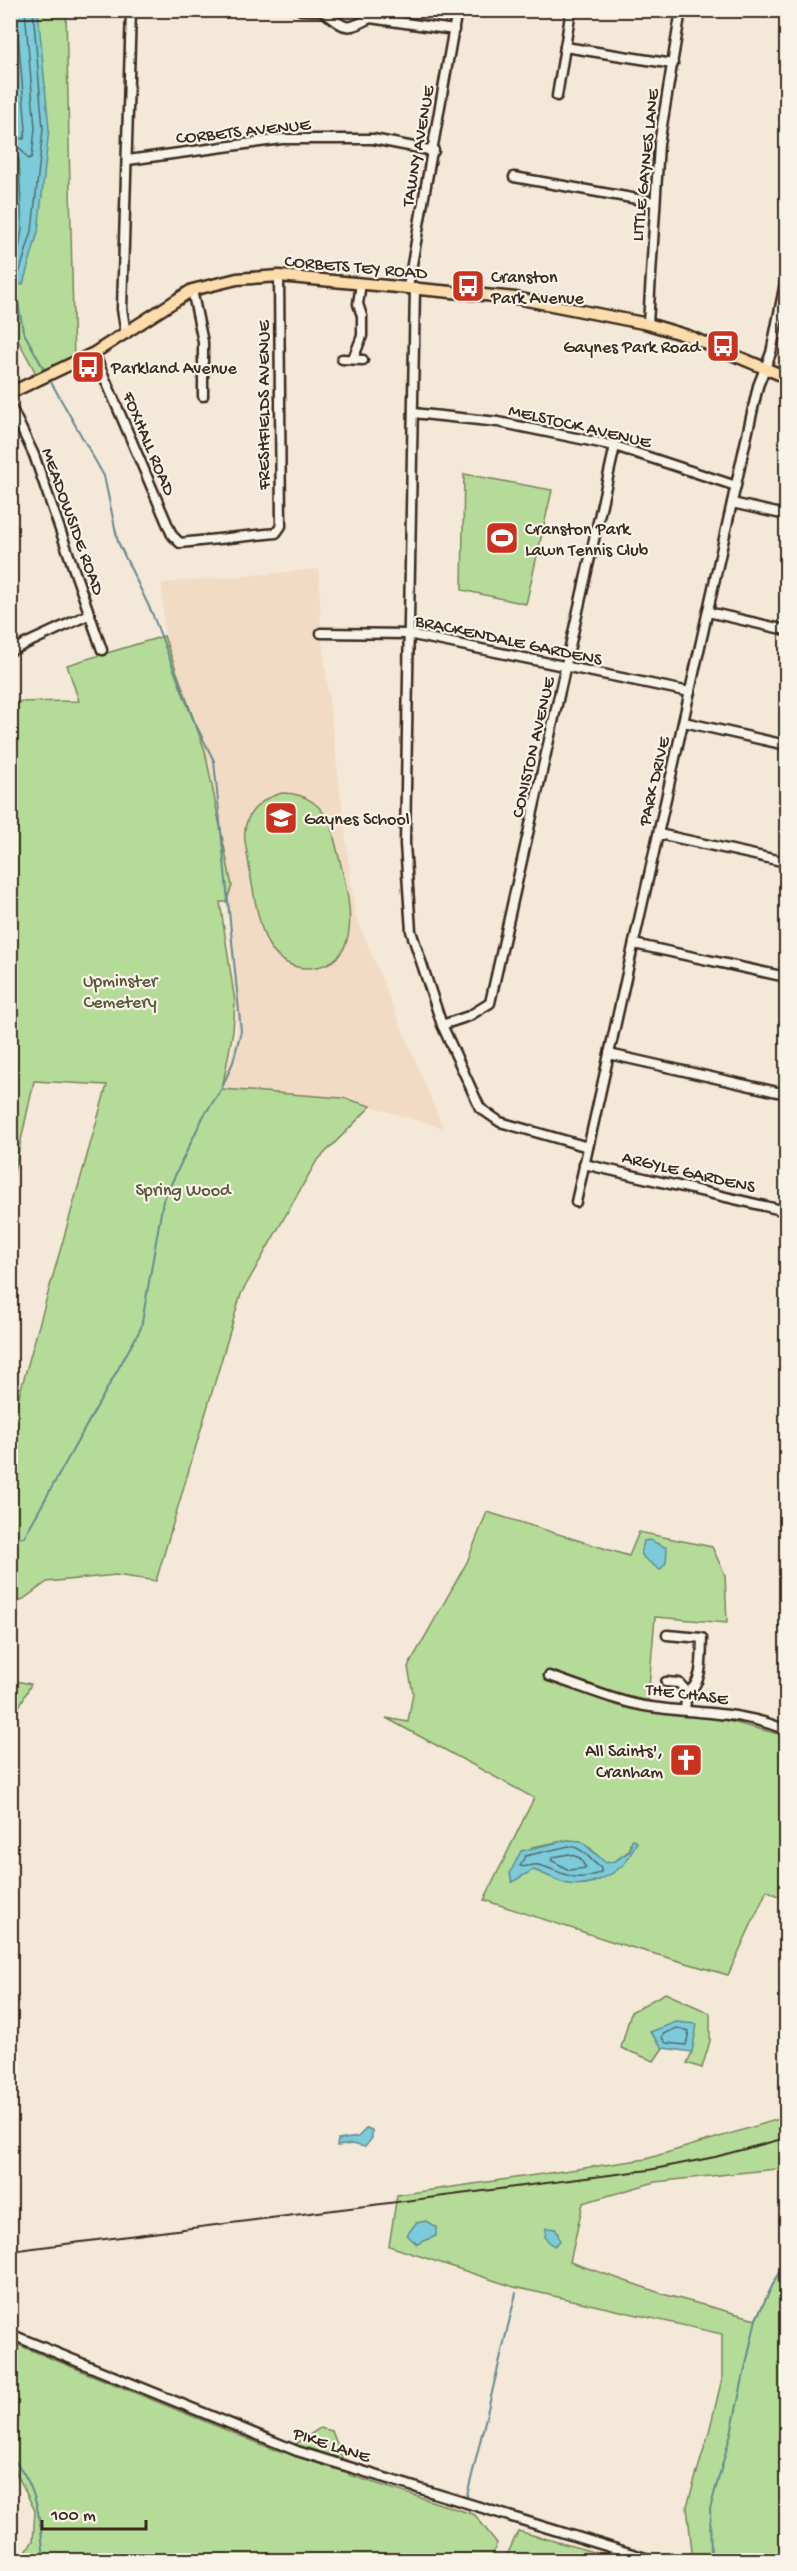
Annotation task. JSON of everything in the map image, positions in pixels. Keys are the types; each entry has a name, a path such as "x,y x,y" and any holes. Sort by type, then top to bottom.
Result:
{"main road":[{"name":"CORBETS TEY ROAD","path":"10,393 94,353 192,290 237,279 279,276 516,298 648,324 688,336 786,377"}],"street":[{"path":"126,334 122,309 131,10"},
{"path":"301,10 326,11 344,27 350,28 370,18 454,30"},
{"path":"362,10 370,18"},
{"name":"TAWNY AVENUE","path":"411,287 457,10"},
{"path":"557,96 571,10"},
{"name":"LITTLE GAYNES LANE","path":"648,324 659,144 681,10"},
{"path":"565,47 673,64"},
{"name":"CORBETS AVENUE","path":"128,160 282,139 373,139 434,151"},
{"path":"514,177 654,202"},
{"name":"FRESHFIELDS AVENUE","path":"180,543 276,533 281,526 279,276"},
{"path":"765,368 771,353 786,278"},
{"path":"342,359 358,359 362,336 362,316 358,304 361,283"},
{"path":"411,287 413,412 405,844 411,931 442,1025 480,1108 500,1122 588,1147"},
{"path":"192,290 203,342 203,396"},
{"name":"FOXHALL ROAD","path":"94,353 172,535 180,543"},
{"name":"PARK DRIVE","path":"576,1202 758,386 765,368"},
{"name":"MEADOWSIDE ROAD","path":"10,405 34,455 102,650"},
{"name":"MELSTOCK AVENUE","path":"413,412 498,422 615,446 736,486"},
{"name":"CONISTON AVENUE","path":"442,1025 469,1016 490,1003 615,446"},
{"path":"732,503 786,515"},
{"path":"708,612 786,630"},
{"path":"10,651 90,614"},
{"name":"BRACKENDALE GARDENS","path":"321,633 408,634 690,692"},
{"path":"684,722 786,746"},
{"path":"659,834 786,862"},
{"path":"634,944 786,977"},
{"path":"609,1054 786,1094"},
{"name":"ARGYLE GARDENS","path":"584,1164 786,1211"},
{"path":"667,1635 702,1638 698,1680 693,1689 687,1692"},
{"name":"THE CHASE","path":"549,1676 649,1707 685,1709 759,1720 786,1730"},
{"path":"666,1682 679,1683 687,1692 685,1709"},
{"name":"PIKE LANE","path":"10,2334 297,2451 652,2560"}],"shaded area":[{"name":"Gaynes School","path":"319,569 321,633 355,914 443,1128 343,1098 221,1090 238,1031 226,897 205,751 164,636 162,583"}],"green space":[{"path":"10,11 66,11 74,363 39,379 11,327"},
{"name":"Cranston Park Lawn Tennis Club","path":"464,474 552,490 526,604 462,590"},
{"path":"164,636 205,751 232,886 226,902 220,902 235,1002 233,1031 222,1089 343,1098 371,1106 316,1162 241,1294 156,1581 116,1575 47,1582 11,1608 11,1424 107,1085 34,1081 11,1186 11,702 79,701 67,665"},
{"path":"282,793 306,798 324,813 332,829 346,890 349,933 343,950 330,963 309,968 286,963 270,947 261,925 251,881 245,841 246,823 259,804"},
{"path":"487,1512 629,1556 639,1532 712,1547 725,1575 727,1623 655,1617 647,1711 705,1715 786,1736 786,1901 767,1890 728,1975 620,1944 484,1900 534,1798 386,1718 408,1722 413,1693 408,1667 467,1562","holes":["568,1840 590,1848 605,1863 615,1861 630,1850 630,1844 635,1844 622,1861 608,1875 590,1883 564,1882 533,1870 522,1875 532,1847"]},
{"path":"10,1680 31,1684 11,1722"},
{"path":"665,1993 710,2013 710,2041 702,2068 687,2063 692,2052 650,2032 663,2048 654,2061 621,2048 631,2012"},
{"path":"786,2117 786,2168 655,2182 583,2203 570,2262 666,2295 756,2319 786,2258 786,2560 693,2560 687,2506 722,2379 722,2334 514,2287 389,2246 397,2195 646,2159"},
{"path":"11,2342 282,2453 320,2428 332,2431 349,2475 475,2515 497,2543 490,2560 20,2560 33,2541 35,2511 11,2462"},
{"path":"518,2531 622,2560 505,2560"}],"water":[{"path":"11,10 38,11 49,129 38,232 23,284 14,286 10,282 16,229 10,136"},
{"path":"650,1540 667,1548 666,1563 660,1570 641,1553 644,1541"},
{"path":"632,1839 637,1842 625,1863 610,1875 595,1881 579,1885 564,1883 533,1870 512,1882 510,1873 521,1851 568,1840 581,1841 606,1863 615,1861 630,1851"},
{"path":"676,2022 697,2024 692,2052 663,2048 650,2032"},
{"path":"367,2128 372,2130 372,2138 365,2147 352,2144 337,2146 338,2140 358,2137"},
{"path":"426,2221 436,2227 436,2236 417,2244 407,2235 416,2223"},
{"path":"546,2228 556,2229 560,2241 554,2246 545,2238"}],"waterway":[{"path":"15,284 23,331 45,371"},
{"path":"10,1539 24,1537 141,1328 163,1201 203,1117 221,1090 233,1062 241,1031 214,761 193,719 152,613 118,542 104,476 51,382"},
{"path":"711,2560 710,2509 731,2433 756,2319 786,2258"},
{"path":"466,2500 516,2293"},
{"path":"10,2456 27,2479 32,2491 39,2518 44,2560"}],"railway":[{"path":"10,2251 649,2170 715,2157 786,2138"}],"place":[{"name":"Cranston Park Avenue","path":"468,286"},
{"name":"Gaynes Park Road","path":"723,346"},
{"name":"Parkland Avenue","path":"88,367"},
{"name":"Cranston Park Lawn Tennis Club","path":"502,538"},
{"name":"Gaynes School","path":"281,818"},
{"name":"All Saints', Cranham","path":"686,1760"}],"park label":[{"name":"Upminster Cemetery","path":"120,990"},
{"name":"Spring Wood","path":"183,1189"}]}
